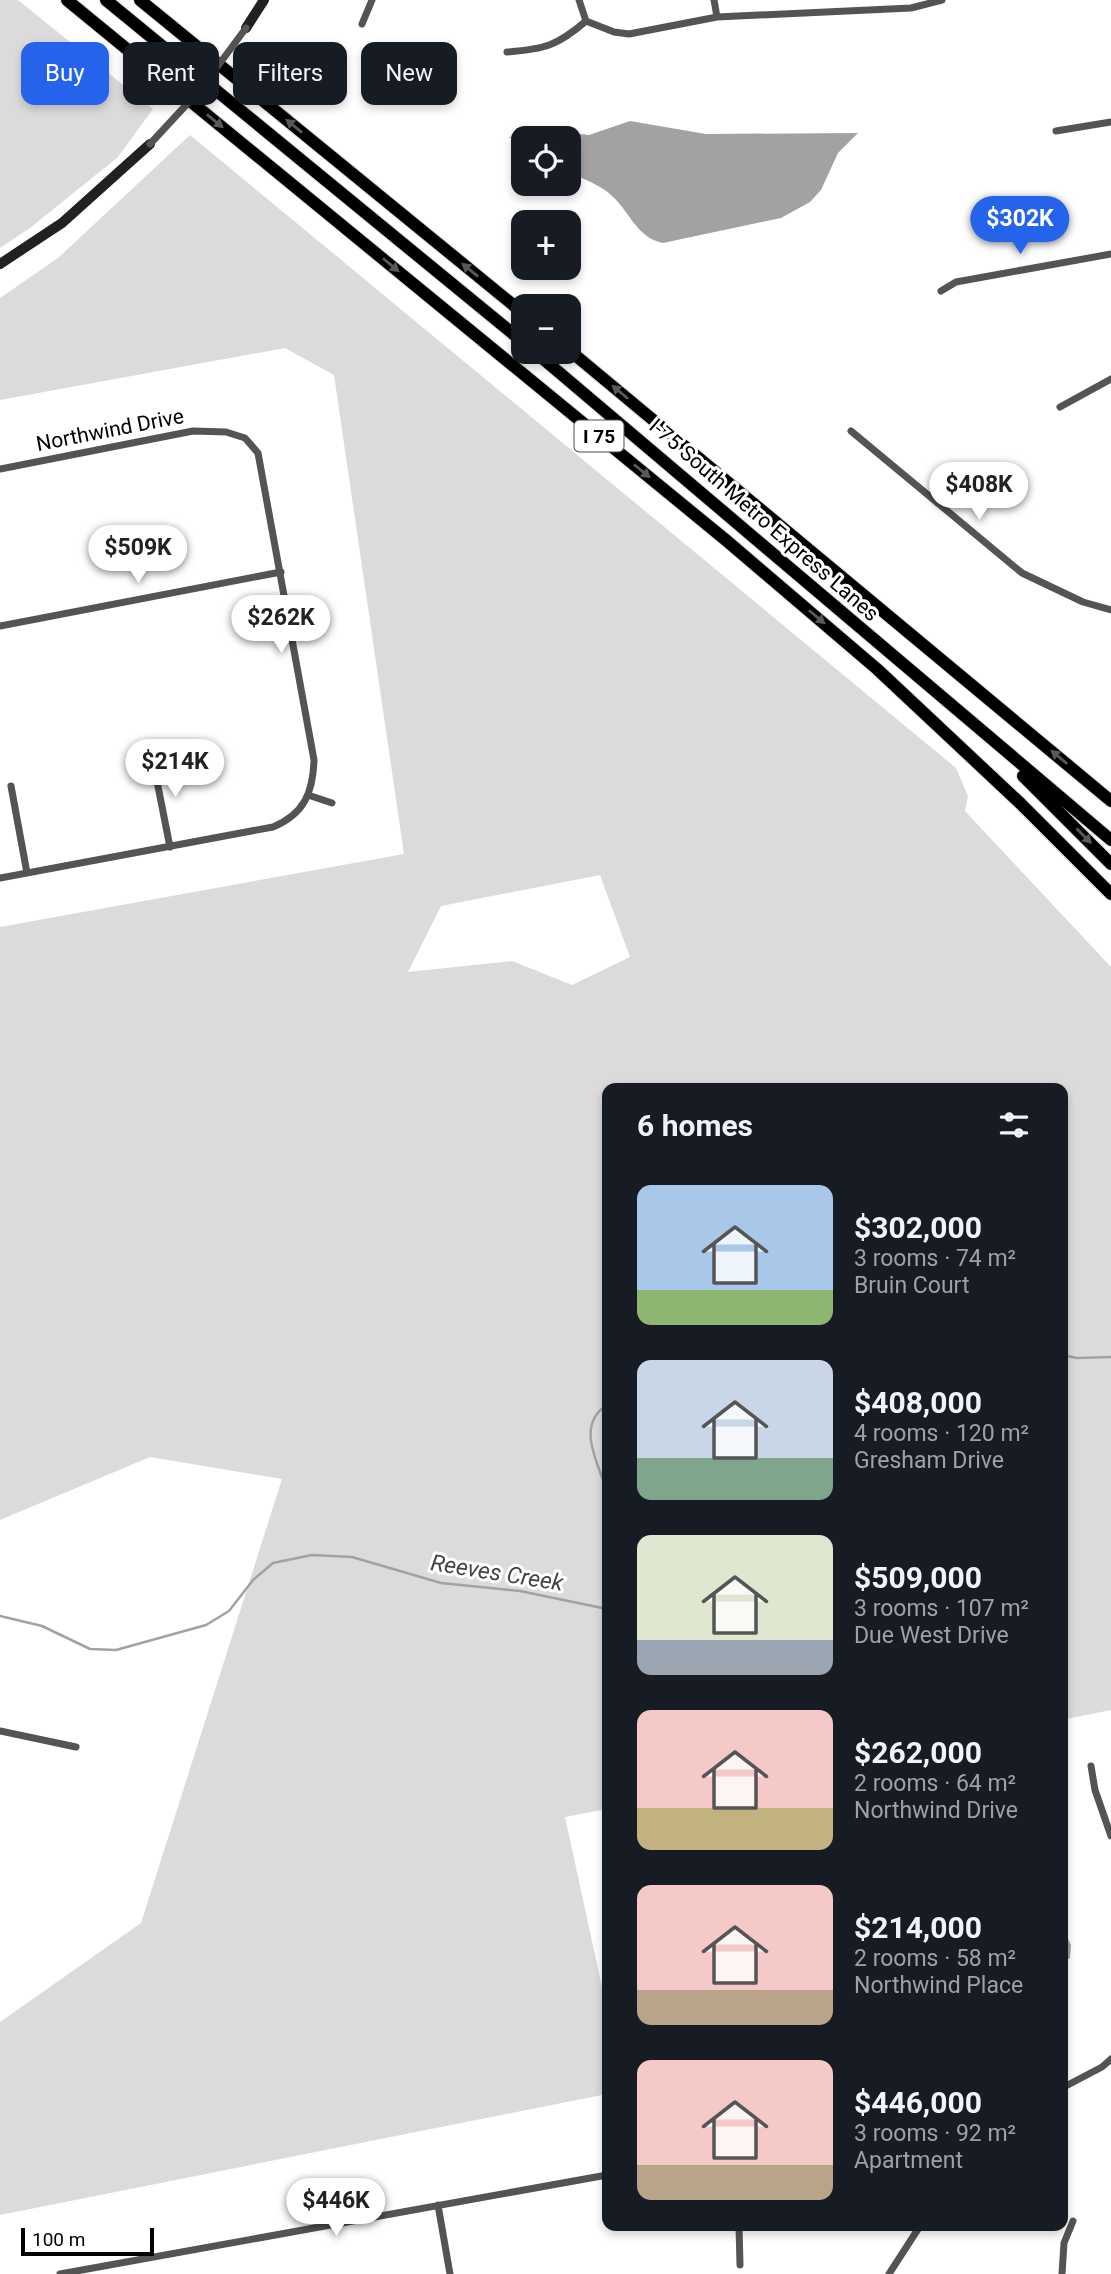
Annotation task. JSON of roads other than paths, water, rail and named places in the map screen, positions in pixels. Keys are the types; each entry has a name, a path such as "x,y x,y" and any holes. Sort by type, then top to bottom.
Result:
{"highway":[{"name":"I 75","path":"67,0 727,541 847,643 1021,804 1111,894"},
{"path":"106,0 511,332"},
{"path":"140,0 511,303"},
{"name":"I 75","path":"581,360 1111,801"},
{"name":"I-75 South Metro Express Lanes","path":"549,364 1111,840"},
{"name":"I-75 South Metro Express Lanes","path":"966,719 1111,864"}],"street":[{"path":"0,264 62,223 150,144 200,90 264,0"},
{"path":"362,24 372,0"},
{"path":"579,0 586,21"},
{"path":"714,0 717,17"},
{"path":"586,21 614,32 629,34 717,17 860,4 911,8 942,0"},
{"path":"507,52 547,48 562,42 586,21"},
{"path":"1056,131 1111,122"},
{"path":"941,291 956,282 1111,254"},
{"path":"1060,407 1111,379"},
{"name":"Northwind Drive","path":"0,469 193,431 226,432 245,439 258,453 314,760 313,783 308,795 291,820 273,827 0,878"},
{"path":"851,431 1022,573 1083,602 1111,610"},
{"path":"0,626 281,572"},
{"path":"152,756 170,847"},
{"path":"11,786 27,873"},
{"path":"308,795 332,803"},
{"path":"0,1731 76,1747"},
{"path":"1091,1766 1095,1790 1111,1836"},
{"path":"1068,2085 1102,2067 1111,2059"},
{"path":"60,2274 602,2176"},
{"path":"438,2205 450,2274"},
{"path":"1062,2274 1064,2243 1073,2221"},
{"path":"740,2231 740,2265"},
{"path":"889,2274 917,2231"}],"waterway":[{"name":"Reeves Creek","path":"1068,1356 1111,1357"},
{"name":"Reeves Creek","path":"602,1409 592,1423 591,1434 602,1477"},
{"name":"Reeves Creek","path":"0,1616 42,1626 90,1649 116,1650 206,1625 229,1611 253,1580 273,1563 312,1555 352,1557 441,1583 520,1591 602,1608"}]}
